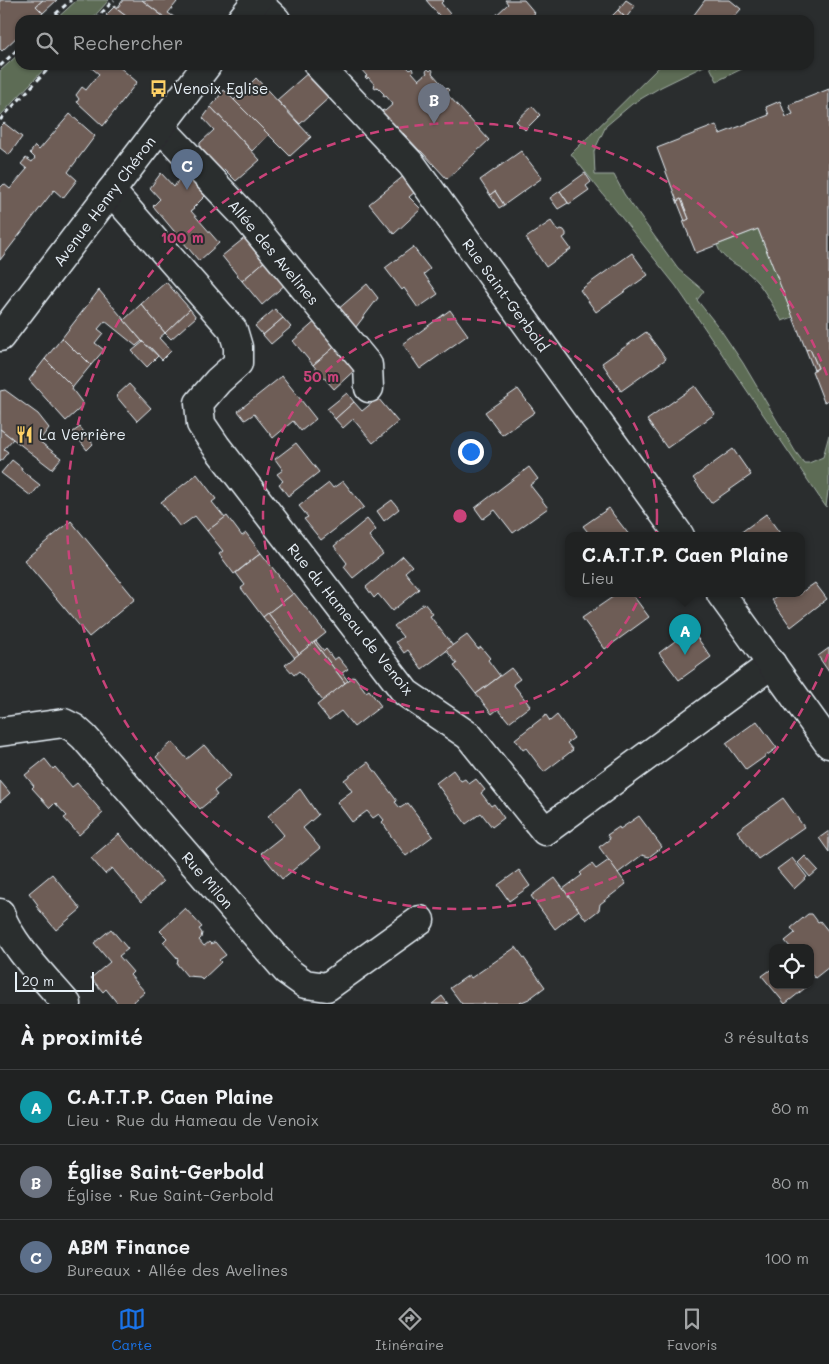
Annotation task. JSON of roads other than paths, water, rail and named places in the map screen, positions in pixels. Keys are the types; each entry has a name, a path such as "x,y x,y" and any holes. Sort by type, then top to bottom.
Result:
{"street":[{"path":"251,7 266,15"},
{"name":"Avenue Henry Chéron","path":"0,337 203,70"},
{"name":"Rue Saint-Gerbold","path":"323,70 412,165 677,532"},
{"name":"Allée des Avelines","path":"160,127 245,216 368,365 369,388"},
{"name":"Rue du Hameau de Venoix","path":"111,191 234,330 238,347 238,363 199,403 201,424 406,693 470,736 545,830 772,664"},
{"path":"723,597 829,744"},
{"name":"Rue Milon","path":"0,732 64,723 74,728 84,737 287,971 305,984 327,987 420,920"},
{"path":"0,913 3,923 16,943 67,1004"}],"place":[{"name":"Venoix Eglise","path":"159,88"},
{"name":"Église Saint-Gerbold","path":"434,124"},
{"name":"ABM Finance","path":"187,190"},
{"name":"La Verrière","path":"25,434"},
{"name":"C.A.T.T.P. Caen Plaine","path":"685,655"}]}
